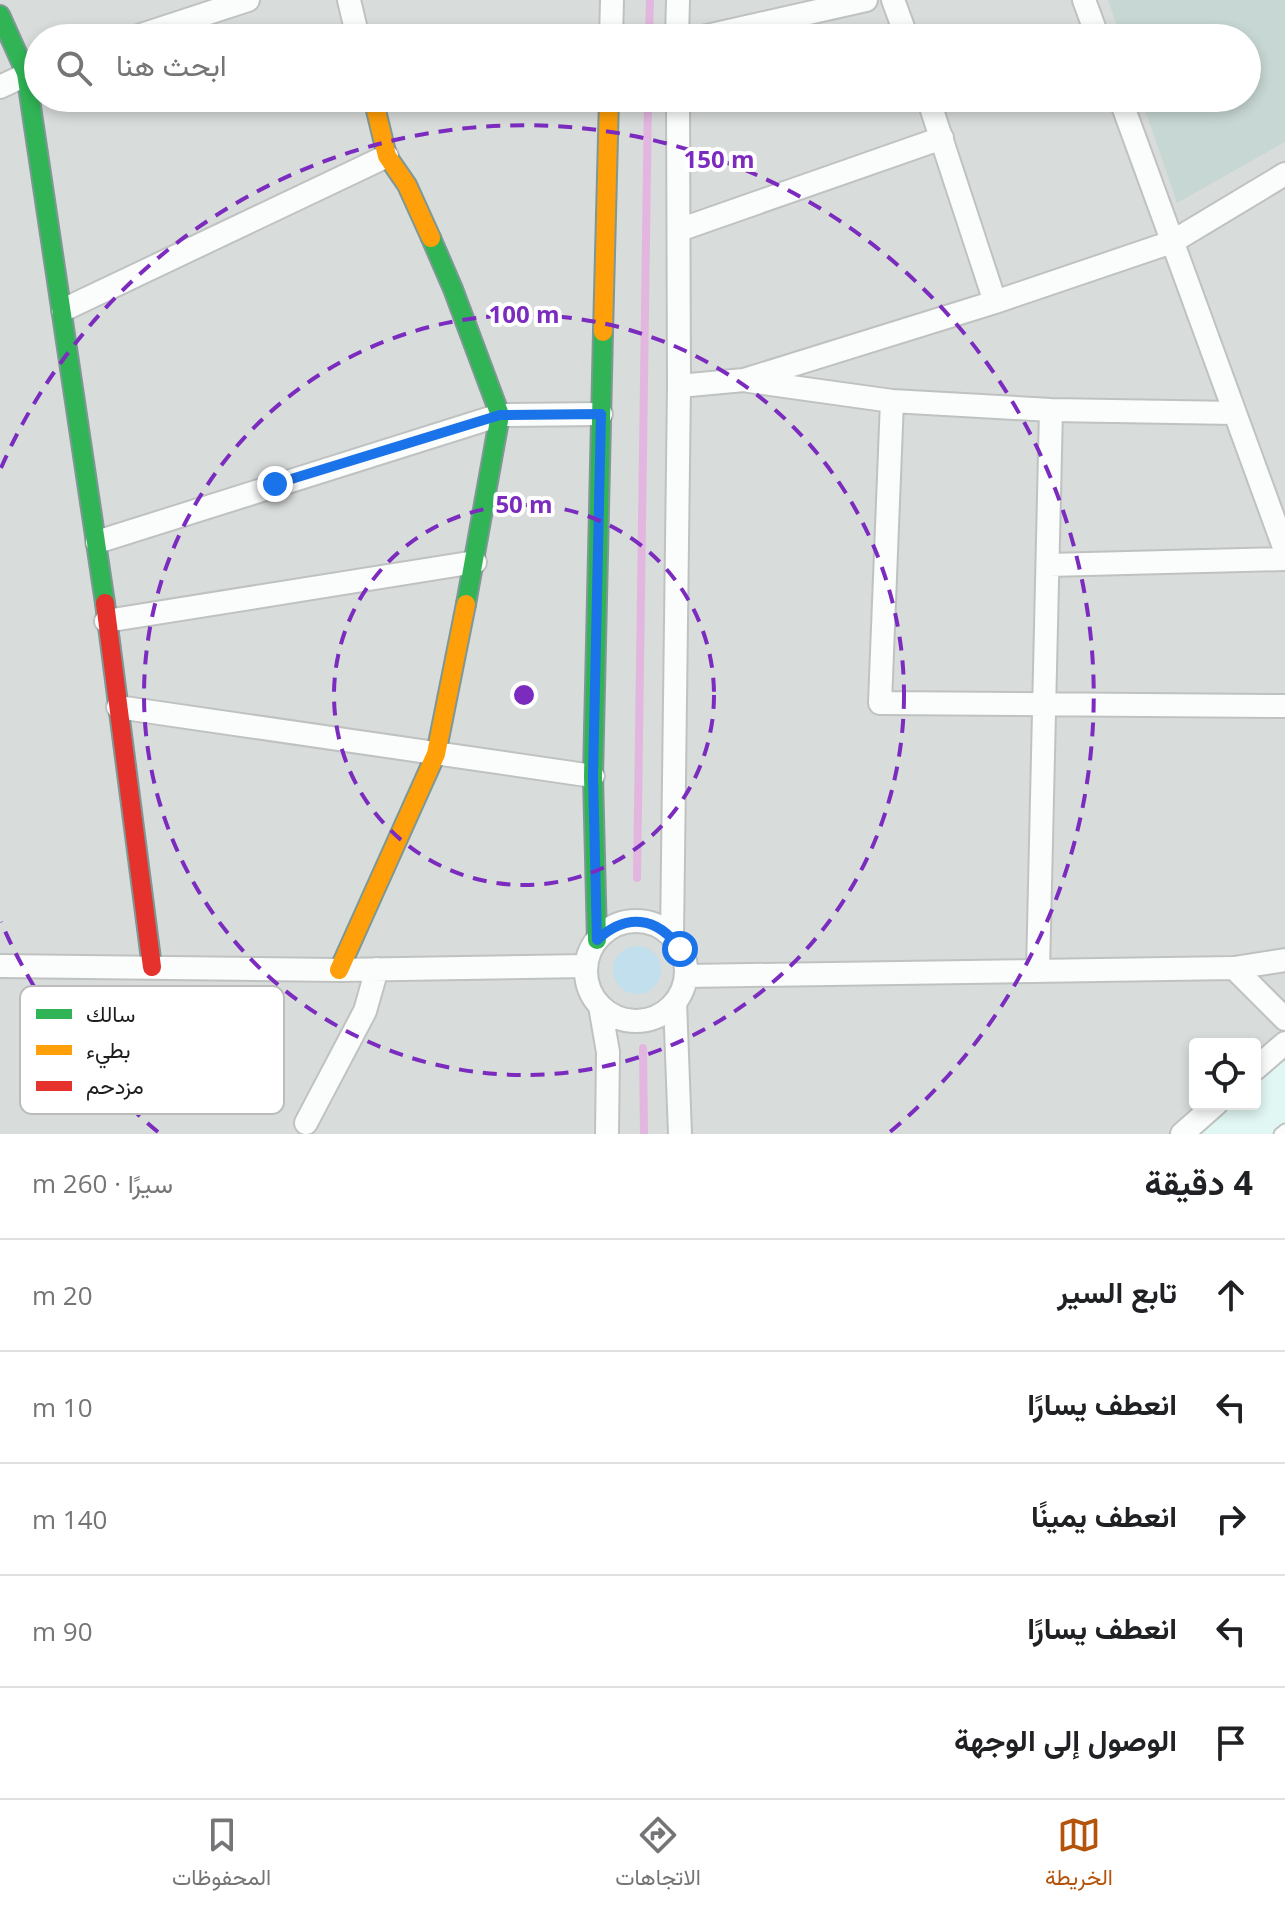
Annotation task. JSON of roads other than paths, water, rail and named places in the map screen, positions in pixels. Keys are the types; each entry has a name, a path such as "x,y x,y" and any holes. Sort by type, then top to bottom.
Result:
{"street":[{"path":"175,24 248,0"},
{"path":"349,0 355,24"},
{"path":"611,24 612,0"},
{"path":"677,24 678,0"},
{"path":"760,24 866,0"},
{"path":"893,0 902,24"},
{"path":"1084,0 1093,24"},
{"path":"0,15 24,57"},
{"path":"0,87 24,75"},
{"path":"37,112 152,967"},
{"path":"339,970 436,754 475,562 500,415 453,289 419,211 407,185 387,156 376,112"},
{"path":"597,940 593,776 609,112"},
{"path":"672,937 679,386 678,112"},
{"path":"933,112 995,302"},
{"path":"1125,112 1285,550"},
{"path":"679,230 942,138"},
{"path":"63,310 387,156"},
{"path":"679,386 744,380 995,302 1172,242 1285,174"},
{"path":"744,380 892,401 1051,410 1235,413"},
{"path":"892,401 880,703 1285,706"},
{"path":"1038,971 1051,410"},
{"path":"97,542 500,415 601,414"},
{"path":"1049,565 1285,559"},
{"path":"106,621 475,562"},
{"path":"118,707 593,776"},
{"path":"634,921 661,928 672,937 680,949 686,976 675,1002 652,1019 638,1022 624,1020 600,1006 591,994 586,966 589,953 607,930 634,921"},
{"path":"686,976 1234,968 1285,960"},
{"path":"0,966 339,970 586,966"},
{"path":"1234,968 1285,1019"},
{"path":"306,1123 365,1011 377,969"},
{"path":"675,1002 680,1134"},
{"path":"600,1006 608,1052 607,1134"},
{"path":"1261,1064 1285,1043"},
{"path":"1182,1134 1209,1110"}],"lane":[{"path":"1280,1134 1285,1130"}],"waterway":[{"path":"649,24 650,0"},
{"path":"637,878 648,112"},
{"path":"643,1048 644,1134"}]}
